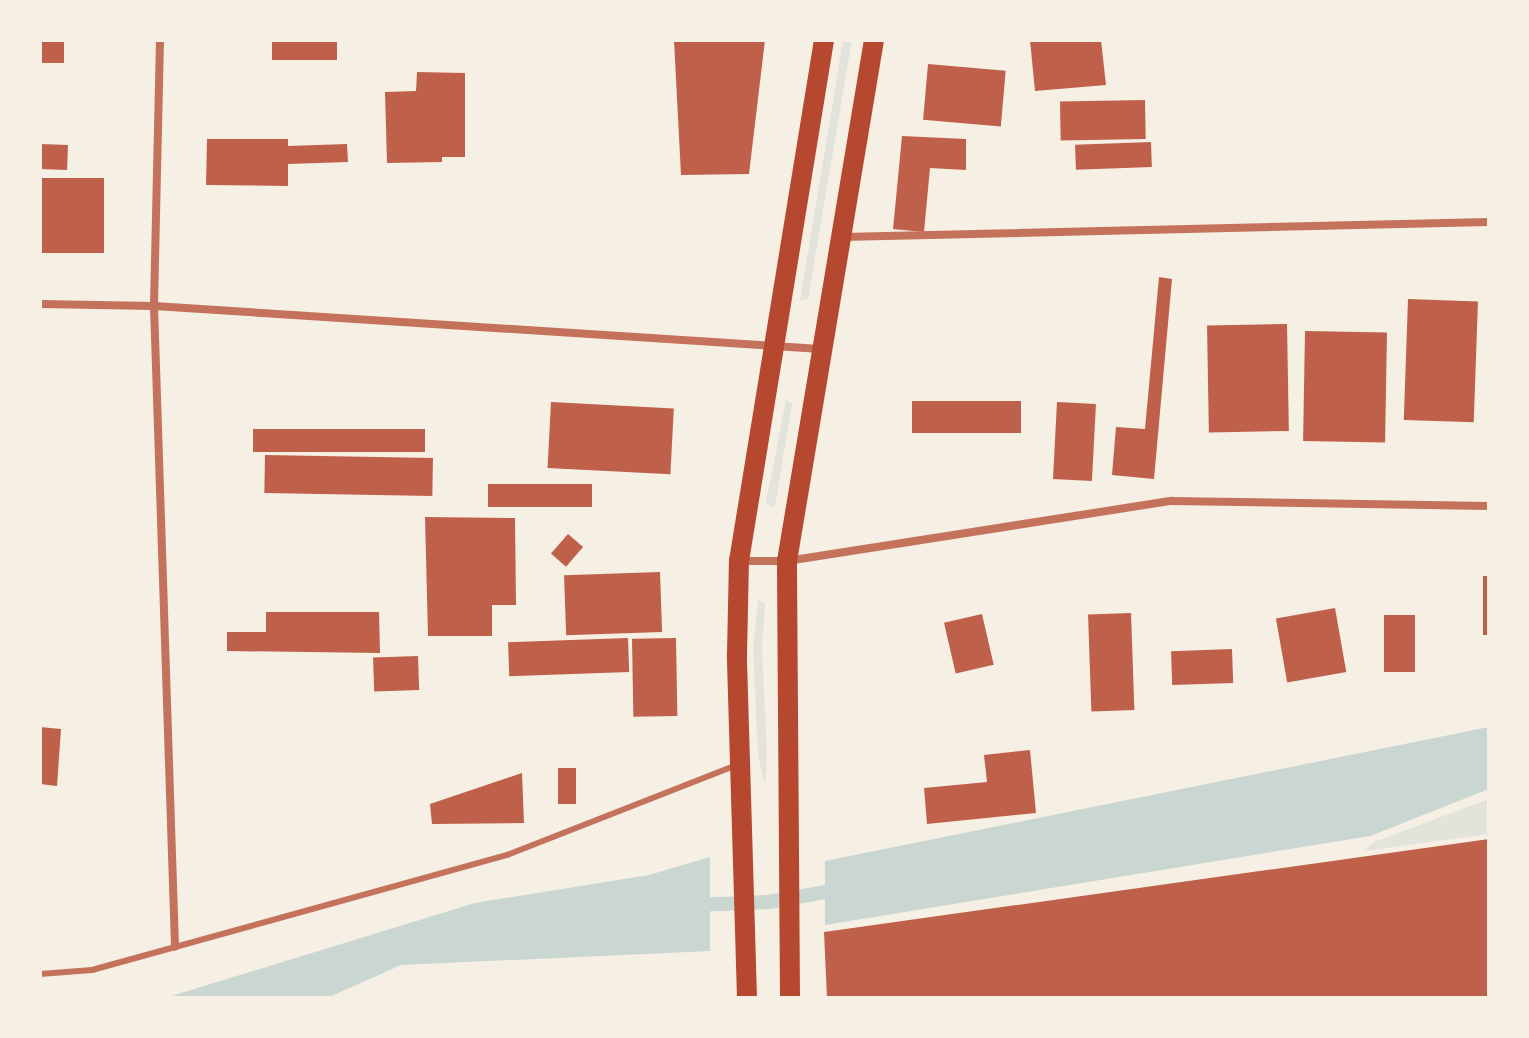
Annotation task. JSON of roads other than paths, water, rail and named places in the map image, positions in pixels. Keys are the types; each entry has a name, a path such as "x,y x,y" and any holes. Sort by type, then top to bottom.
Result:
{"main road":[{"path":"747,998 737,654 739,561 824,40"},
{"path":"790,998 787,561 874,40"}],"street":[{"path":"160,40 154,306 175,947"},
{"path":"841,237 1489,222"},
{"path":"40,304 154,306 821,349"},
{"path":"739,561 787,561 1171,501 1489,506"}],"lane":[{"path":"40,974 92,970 507,855 742,764"}],"waterway":[{"path":"693,905 768,902 843,889"}]}
